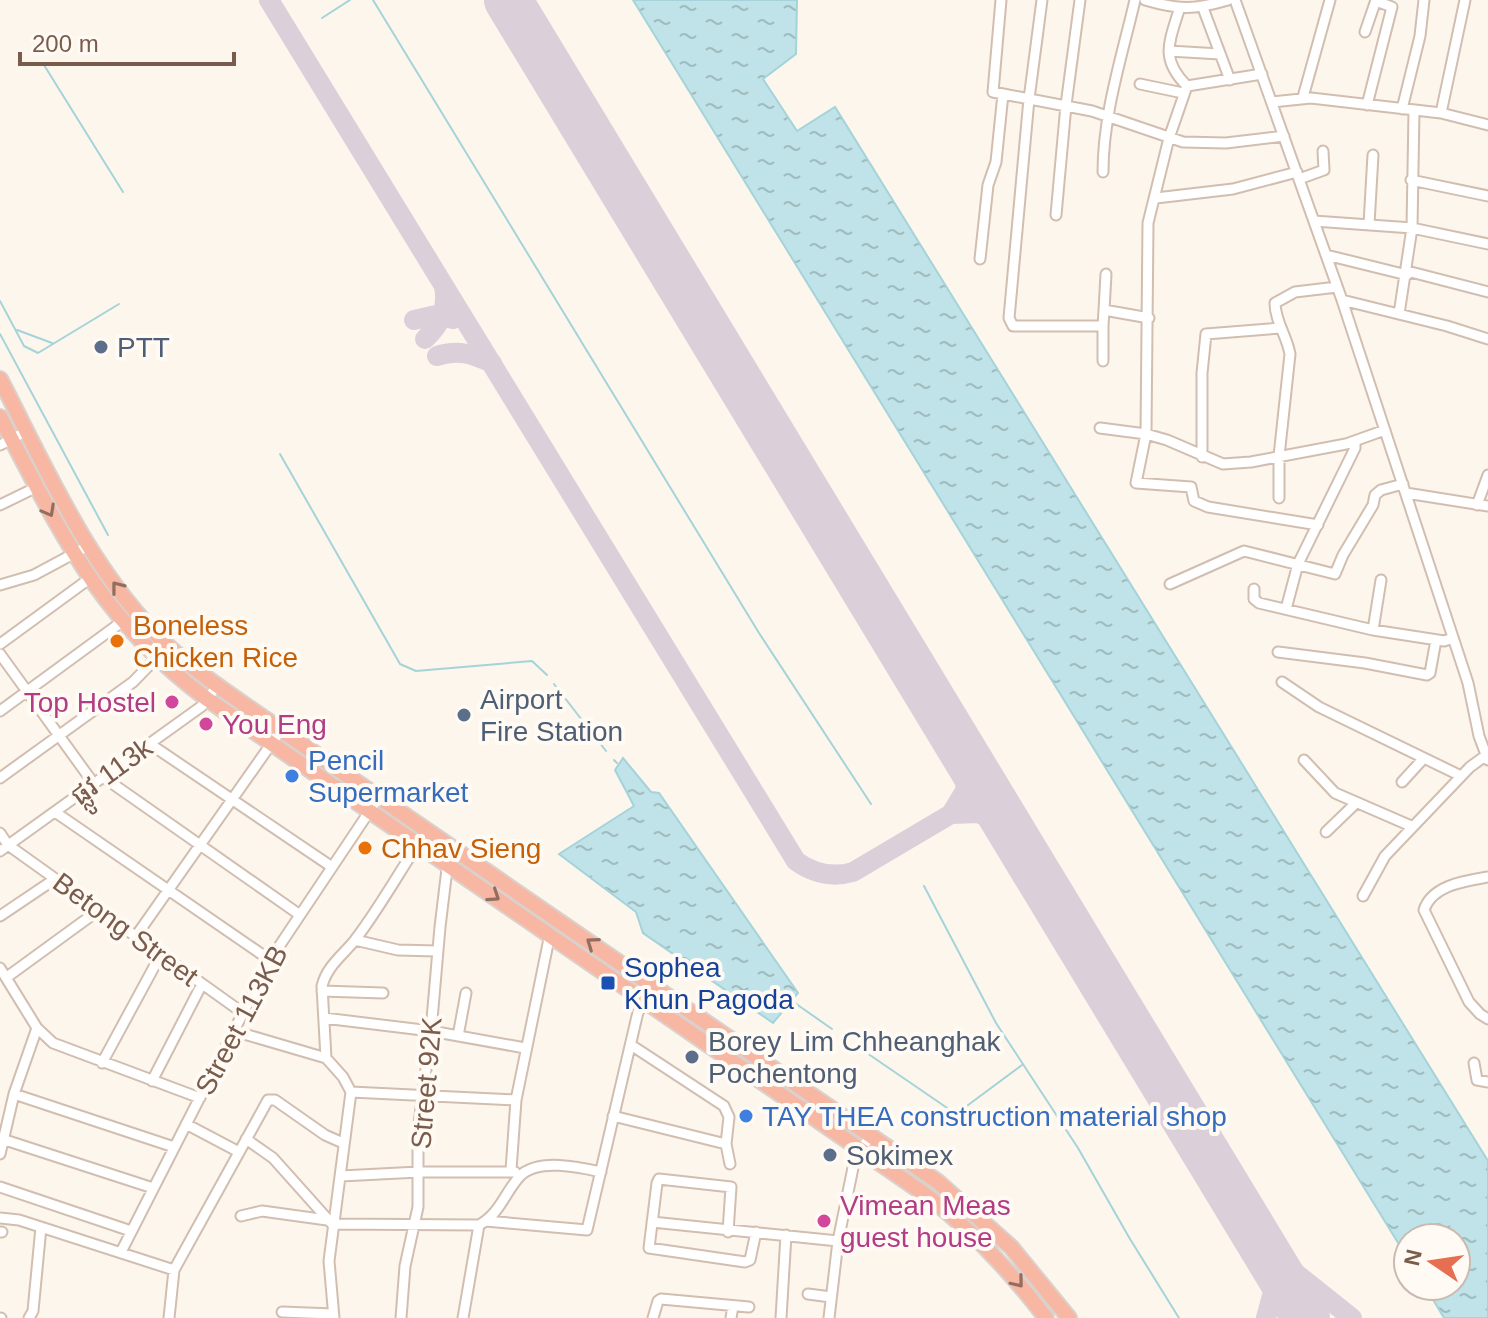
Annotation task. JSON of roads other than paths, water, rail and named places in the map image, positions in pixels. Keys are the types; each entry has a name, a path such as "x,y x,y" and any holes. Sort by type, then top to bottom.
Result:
{"highway":[{"path":"0,379 88,546 128,601 168,646 217,686 938,1182 987,1223 1030,1267 1069,1318"},
{"path":"0,417 6,442 36,487 73,555 123,621 158,659 207,699 647,1000 956,1219 1015,1277 1046,1318"}],"street":[{"path":"1001,0 992,90 1108,116 1169,138 1226,143 1284,136"},
{"path":"1042,0 1029,99 1009,318 1013,326 1103,326"},
{"path":"1056,215 1080,0"},
{"path":"1103,172 1108,116 1135,0"},
{"path":"1146,0 1179,10 1203,8 1228,0"},
{"path":"1235,0 1342,300 1468,683 1479,736 1487,757 1461,776 1411,826 1385,856 1363,896"},
{"path":"1303,97 1330,0"},
{"path":"1365,32 1376,0 1392,7 1367,105"},
{"path":"1402,109 1420,36 1424,0"},
{"path":"1441,113 1465,0"},
{"path":"1203,8 1230,80"},
{"path":"1179,10 1169,51 1172,70 1185,89"},
{"path":"1169,51 1220,54"},
{"path":"1140,84 1185,89 1262,74"},
{"path":"1185,89 1148,223 1146,434 1136,483 1189,487 1194,501 1208,507 1318,525"},
{"path":"980,259 988,185 996,162 1003,94"},
{"path":"1272,102 1303,97 1441,113 1488,125"},
{"path":"1399,314 1412,228 1414,111"},
{"path":"1156,198 1233,189 1324,170 1323,151"},
{"path":"1369,224 1373,155"},
{"path":"1411,180 1488,196"},
{"path":"1314,221 1412,228 1488,244"},
{"path":"1326,255 1488,292"},
{"path":"1103,361 1106,274"},
{"path":"1279,498 1279,456 1290,354 1274,308 1277,300 1295,292 1337,287"},
{"path":"1342,300 1488,339"},
{"path":"1104,310 1149,318"},
{"path":"1202,457 1202,373 1206,334 1280,328"},
{"path":"1100,428 1167,440 1223,464 1355,442 1385,430"},
{"path":"6,442 27,431"},
{"path":"1286,609 1298,564 1355,448 1355,442"},
{"path":"1477,505 1488,475"},
{"path":"0,505 53,479"},
{"path":"1170,584 1239,551 1252,551 1335,574 1373,505 1375,495 1381,490 1404,489 1488,506"},
{"path":"0,585 34,575 88,546"},
{"path":"0,644 89,579"},
{"path":"1373,630 1381,580"},
{"path":"1254,589 1254,599 1259,603 1373,630 1436,640 1453,638"},
{"path":"0,711 123,621"},
{"path":"1278,652 1365,663 1427,675 1430,673 1436,640"},
{"path":"0,778 133,682 168,646"},
{"path":"0,654 94,784"},
{"path":"1282,682 1319,707 1461,776"},
{"name":"ផ្លូវ 113k","path":"4,848 202,706 217,686"},
{"path":"136,936 281,730"},
{"path":"150,744 332,867"},
{"path":"1402,782 1423,759"},
{"path":"1304,760 1335,793 1411,826"},
{"path":"103,777 300,915"},
{"name":"Street 113KB","path":"121,1252 270,960 379,797"},
{"path":"1326,832 1356,803"},
{"path":"55,812 270,960"},
{"path":"0,833 4,848"},
{"path":"326,1058 322,991 325,976 355,940 418,844"},
{"name":"Betong Street","path":"4,848 55,879 243,1013"},
{"name":"Street 92K","path":"401,1318 405,1266 414,1226 419,1172 418,1131 431,1031 437,951 449,865 458,851"},
{"path":"1488,877 1447,887 1426,903 1424,910 1469,1002 1488,1019"},
{"path":"0,916 55,879"},
{"path":"7,977 99,910"},
{"path":"511,1170 516,1100 550,934"},
{"path":"355,940 398,950 437,951"},
{"path":"102,1063 161,954"},
{"path":"0,968 37,1028 53,1043 200,1098"},
{"path":"152,1081 202,984"},
{"path":"241,1216 262,1211 330,1222 414,1226 482,1223 587,1230 638,1012 656,987"},
{"path":"322,991 383,993"},
{"path":"458,1036 466,993"},
{"path":"324,1018 431,1031 525,1048"},
{"path":"0,1154 14,1094 37,1028"},
{"path":"234,1031 326,1058 343,1077 351,1092 341,1176 330,1222 333,1316 282,1312"},
{"path":"631,1045 724,1106 729,1117 726,1144 730,1164"},
{"path":"1474,1063 1477,1080 1488,1082"},
{"path":"351,1092 516,1100"},
{"path":"14,1094 174,1147"},
{"path":"169,1318 174,1270 270,1099 325,1135 343,1143"},
{"path":"613,1116 726,1144"},
{"path":"186,1124 239,1152"},
{"path":"829,1318 838,1241 855,1158 871,1135"},
{"path":"2,1139 153,1188"},
{"path":"246,1139 273,1158 330,1222"},
{"path":"341,1176 511,1170 522,1174 549,1165 568,1165 601,1172"},
{"path":"463,1318 482,1223 504,1202 522,1174"},
{"path":"728,1232 732,1191 728,1186 659,1179 648,1244 653,1249 740,1262 750,1260 756,1232"},
{"path":"0,1187 131,1231"},
{"path":"0,1218 19,1220 174,1270"},
{"path":"652,1222 838,1241"},
{"path":"29,1318 33,1311 41,1227"},
{"path":"781,1318 786,1235"},
{"path":"808,1294 831,1297"},
{"path":"653,1318 661,1299 749,1307"},
{"path":"731,1318 733,1306"}],"water":[{"path":"633,0 797,0 796,54 763,79 797,131 835,107 1488,1161 1488,1318 1444,1318 1434,1302 1472,1302 1472,1222 1392,1222 1392,1233"},
{"path":"623,758 651,792 659,793 798,993 773,1023 643,933 636,912 559,854 634,806 615,770"}],"waterway":[{"path":"322,18 350,0"},
{"path":"373,0 759,633 871,804"},
{"path":"44,65 123,192"},
{"path":"0,301 24,346 38,353 119,304"},
{"path":"17,330 52,343"},
{"path":"0,334 108,535"},
{"path":"280,454 400,664 416,671 532,661 547,675"},
{"path":"554,684 606,751"},
{"path":"614,760 617,763"},
{"path":"924,886 996,1023 1078,1148 1179,1318"},
{"path":"792,1001 832,1029"},
{"path":"861,1049 956,1114 1022,1065"}],"place":[{"name":"PTT","path":"101,347"},
{"name":"Boneless Chicken Rice","path":"117,641"},
{"name":"Top Hostel","path":"172,702"},
{"name":"Airport Fire Station","path":"464,715"},
{"name":"You Eng","path":"206,724"},
{"name":"Pencil Supermarket","path":"292,776"},
{"name":"Chhav Sieng","path":"365,848"},
{"name":"Sophea Khun Pagoda","path":"608,983"},
{"name":"Borey Lim Chheanghak Pochentong","path":"692,1057"},
{"name":"TAY THEA construction material shop","path":"746,1116"},
{"name":"Sokimex","path":"830,1155"},
{"name":"Vimean Meas guest house","path":"824,1221"}]}
